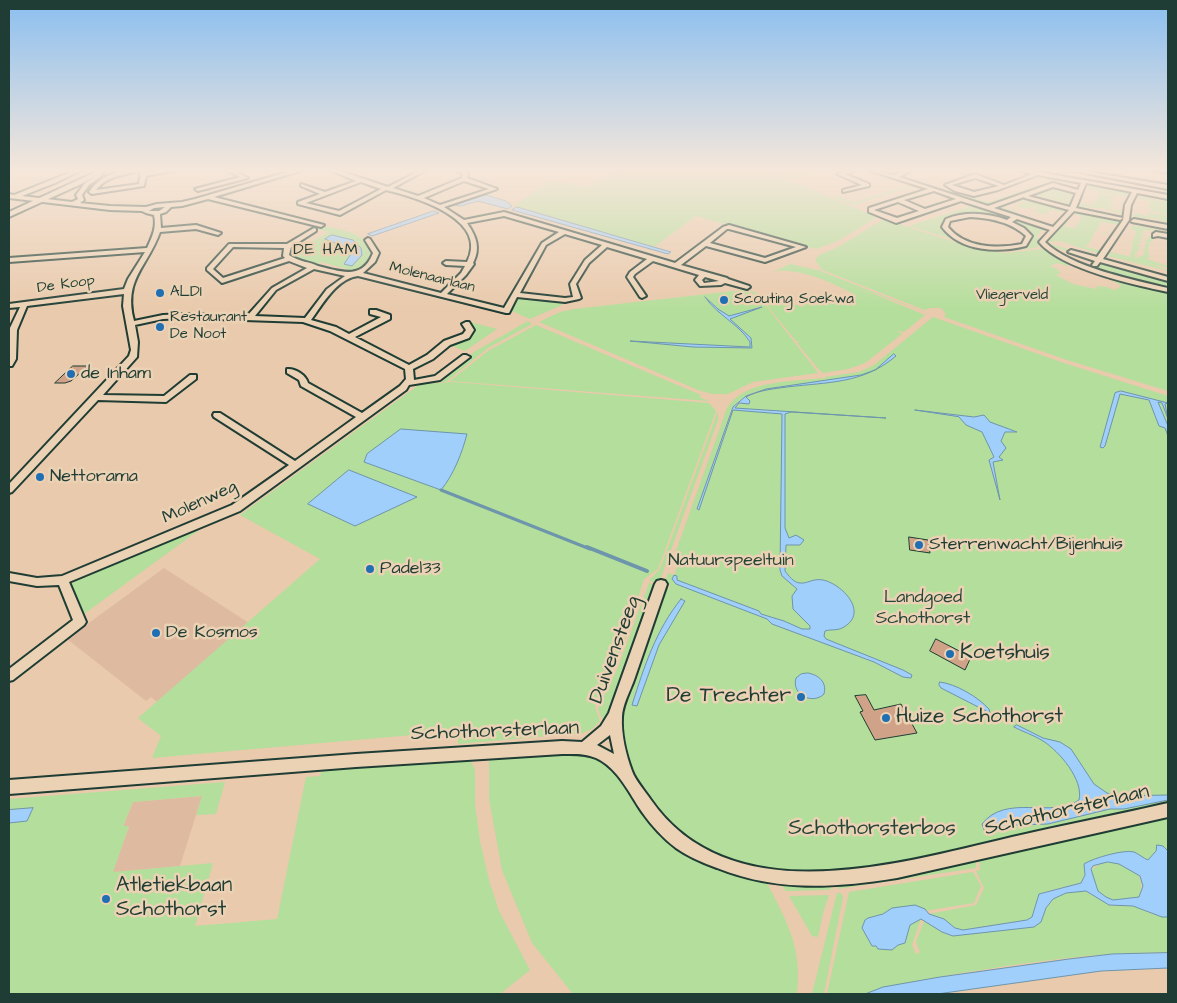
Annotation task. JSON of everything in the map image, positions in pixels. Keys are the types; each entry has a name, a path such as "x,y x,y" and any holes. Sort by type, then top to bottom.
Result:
{"street":[{"path":"9,490 133,357 135,346 126,309 128,291 158,230 158,217"},
{"path":"287,217 321,225"},
{"path":"442,295 461,279 471,264 475,249 473,236 465,222 457,217"},
{"path":"465,222 490,217"},
{"path":"513,217 747,287"},
{"path":"888,217 897,220 907,217"},
{"path":"962,217 948,220 945,227 957,238 980,246 1008,248 1024,245 1028,236 1022,229 1008,222 985,217"},
{"path":"1008,222 1016,217 1053,229"},
{"path":"1066,217 1042,242 1054,254 1093,268 1167,288"},
{"path":"1115,217 1168,227"},
{"path":"1093,268 1127,219"},
{"path":"158,230 196,227 218,233"},
{"path":"677,265 725,228 729,227 804,247 766,260 705,244"},
{"path":"288,246 286,256 288,259 222,281 208,269 231,245 288,246 314,230"},
{"path":"564,232 544,244 515,295 565,300 577,298 573,284 582,266 587,259 607,244"},
{"path":"1155,236 1156,234 1168,236"},
{"path":"307,321 329,290 373,262 376,253 368,240"},
{"path":"9,260 148,250"},
{"path":"1071,252 1168,279"},
{"path":"642,296 630,276 653,258"},
{"name":"Molenaarlaan","path":"288,259 304,265 354,274 506,312 515,295"},
{"path":"446,263 471,264"},
{"path":"249,318 274,289 316,266"},
{"path":"704,274 698,280 702,286 721,283 725,279"},
{"name":"De Koop","path":"9,306 128,291"},
{"path":"9,364 12,359 11,331 24,305"},
{"path":"349,337 387,317 373,312"},
{"path":"130,324 176,316 307,321 327,326 409,368"},
{"path":"409,368 430,358 448,343 466,336 470,330 466,324"},
{"name":"Molenweg","path":"9,577 37,582 63,580 236,508 408,383 437,378 466,357"},
{"path":"408,383 409,368"},
{"path":"290,371 304,379 304,384 362,417"},
{"path":"97,397 166,398 193,377"},
{"path":"216,415 294,465"},
{"path":"9,676 80,622 63,580"},
{"name":"Duivensteeg","path":"584,748 606,730 615,716 661,584"},
{"path":"615,716 618,744 625,772"},
{"name":"Schothorsterlaan","path":"9,787 457,754 584,748 606,756 625,772 656,818 671,835 691,849 714,861 740,870 797,880 839,878 920,866 1168,810"}],"shaded area":[{"name":"De Kosmos","path":"164,568 249,623 157,702 151,697 146,701 67,639"},
{"path":"202,796 180,866 112,873 129,827 123,827 133,802"}],"green space":[{"path":"550,217 695,217 654,247"},
{"path":"699,217 877,217 838,241 816,249"},
{"path":"937,217 955,217 943,224 946,232 966,243 994,247 1028,243 1031,236 1022,227 1013,222 1016,220 1048,230 1043,230 1036,237 1040,239 1039,247 1013,251 981,248 909,226"},
{"path":"981,217 1011,217 997,219"},
{"path":"1070,217 1064,227 1076,228 1075,226 1082,219 1079,218 1100,217 1121,221 1117,225 1098,221 1102,224 1096,229 1098,232 1094,231 1094,235 1091,236 1093,237 1088,245 1084,246 1102,251 1100,254 1059,241 1048,242 1098,257 1096,259 1049,246 1047,243 1048,240"},
{"path":"1133,217 1158,217 1167,217 1168,223 1156,219"},
{"name":"Vliegerveld","path":"884,219 976,249 1006,253 1042,249 1069,261 1068,266 1057,263 1050,266 1061,273 1056,275 1073,284 1096,289 1097,286 1107,287 1114,290 1121,285 1110,280 1118,278 1168,291 1168,391 1067,360 944,317 946,314 941,308 925,310 820,269 815,260 819,255 836,248"},
{"path":"321,225 350,232 368,244 371,251 363,267 354,271 321,262 317,265 304,263 291,256 290,249 298,242 311,242 329,232 315,229"},
{"path":"1133,225 1168,232 1168,234 1143,230 1144,233 1140,234 1145,235 1144,237 1140,236 1142,239 1138,241 1142,241 1137,245 1140,246 1140,248 1137,247 1140,250 1135,252 1138,255 1135,254 1134,256 1139,258 1142,256 1145,252 1141,251 1145,249 1142,248 1145,248 1143,244 1145,245 1147,242 1144,240 1147,240 1149,236 1154,237 1152,242 1150,242 1148,251 1150,253 1147,254 1151,256 1147,259 1168,266 1168,268 1153,264 1168,271 1108,256 1111,252 1136,258 1130,256 1133,243 1121,241 1133,242 1136,231 1125,228 1131,229"},
{"path":"1100,263 1163,279 1168,283 1166,286 1159,286 1132,280 1098,268 1097,266"},
{"path":"790,264 817,270 814,271 818,270 927,313 854,286 925,315 904,332 897,331 902,334 865,363 848,369 823,373 761,298 745,289 771,298 774,296 802,307 821,295 845,304 857,296 816,277 793,272 773,272"},
{"path":"743,290 761,299 818,373 753,382 728,394 712,394 698,390 539,322 560,312 574,309"},
{"path":"518,298 558,301 562,305 530,319 512,311"},
{"name":"Landgoed Schothorst","path":"933,317 1064,363 1168,396 1168,806 914,864 797,875 754,867 703,850 680,835 658,812 640,785 625,751 619,719 664,589 669,589 670,585 665,582 668,573 674,575 678,564 672,562 727,408 745,392 757,387 823,378 826,380 825,377 859,372 874,365","holes":["769,389 746,397 747,400 744,403 737,405 735,409 738,410 733,410 698,510 731,411 734,406 746,396"]},
{"path":"528,321 532,324 488,348 446,382 432,381 443,376 474,352"},
{"path":"470,322 497,329 465,351 449,345 466,339 467,324"},
{"path":"536,325 701,395 699,397 709,401 450,381 488,351"},
{"path":"453,382 709,403 716,411 658,569 644,579 624,643 595,707 600,721 592,729 583,733 458,744 458,731 152,758 161,736 138,718 320,559 240,515 420,384"},
{"path":"718,411 718,420 659,583 650,581 660,569"},
{"path":"206,525 84,614 71,585 77,579"},
{"path":"649,583 658,585 627,671 604,724 598,709 618,667"},
{"path":"583,753 598,757 609,764 697,858 733,874 767,883 792,936 797,963 797,994 573,994 532,943 502,870 489,799 489,756"},
{"path":"469,758 475,769 475,804 480,841 489,880 499,911 530,970 500,994 9,994 9,823 27,821 33,809 9,810 9,799 225,782 216,814 196,815 202,796 133,802 123,826 129,826 113,872 213,863 195,926 277,919 306,777 320,776 322,768"},
{"path":"1168,815 1168,851 1163,846 1148,860 1129,851 1093,860 1084,866 1085,875 1081,883 1044,892 1038,897 1032,917 1027,920 963,930 929,914 976,905 984,888 976,871 980,870 979,857"},
{"path":"976,858 976,868 837,889 843,882"},
{"path":"1101,863 1118,863 1136,872 1141,883 1139,897 1113,900 1098,891 1091,870"},
{"path":"973,872 981,886 974,903 925,911 921,907 893,908 883,914 865,920 872,944 884,949 890,949 905,943 910,925 921,919 912,945 916,954 920,952 916,942 924,921 942,932 953,936 1034,927 1053,899 1066,893 1086,891 1109,905 1133,906 1161,917 1168,917 1168,953 1111,954 1053,960 919,980 861,995 827,994 849,892"},
{"path":"779,882 832,883 830,890 786,891"},
{"path":"837,893 841,893 843,897 824,994 812,994"},
{"path":"829,895 818,937 812,936 789,896"}],"water":[{"path":"417,217 428,217 372,236 368,234"},
{"path":"536,217 551,217 671,252 668,254"},
{"path":"332,235 353,240 361,248 362,255 352,266 344,264 351,254 348,248 325,239"},
{"path":"705,297 729,316 762,307 730,319 751,338 752,348 693,347 630,341 750,347 750,342 745,336"},
{"path":"894,354 896,356 884,365 876,369"},
{"path":"873,371 858,377 844,380 761,391 746,397 750,401 749,404 739,403 735,408 886,418 791,412 785,414 785,528 789,538 796,535 804,540 800,545 786,545 785,571 798,583 823,580 830,583 838,587 850,599 854,614 851,621 842,628 825,631 824,636 826,639 903,670 912,675 911,678 903,677 874,662 772,624 767,619 676,584 672,579 674,575 677,576 677,580 759,611 761,614 802,629 810,629 810,626 793,609 792,596 797,589 782,576 780,570 782,414 733,410 699,510 697,509 733,407 746,396 766,389 861,375"},
{"path":"1121,391 1168,403 1165,404 1168,419 1162,403 1158,402 1168,426 1168,436 1165,428 1159,426 1149,400 1120,394 1105,446 1103,448 1100,447 1115,393"},
{"path":"915,410 974,417 984,415 990,422 1017,432 1005,432 1001,441 1006,448 999,457 1003,460 993,462 1000,500 989,460 994,457 982,432 966,425 959,417"},
{"path":"401,429 467,434 457,463 441,490 364,462 367,454"},
{"path":"349,470 417,497 355,526 308,504"},
{"path":"681,599 685,601 659,645 637,706 632,705 646,663 664,623"},
{"path":"808,673 819,677 825,690 824,694 814,699 800,693 795,684 796,678 801,674"},
{"path":"940,682 953,685 973,696 989,709 990,713 941,688"},
{"path":"1017,725 1043,738 1060,742 1071,749 1094,784 1107,793 1117,796 1168,795 1168,800 1124,809 1110,809 1048,824 1016,825 989,831 984,830 982,824 992,815 1003,810 1056,807 1068,805 1079,800 1078,784 1063,759 1043,741 1014,727"},
{"path":"33,808 27,821 9,823 9,810"},
{"path":"1157,845 1163,846 1168,851 1168,917 1162,917 1133,906 1109,905 1086,891 1066,893 1053,899 1046,908 1041,922 1034,927 953,936 942,932 921,919 910,925 905,943 898,945 892,950 878,949 876,946 872,946 862,928 865,920 868,918 883,914 892,908 915,905 925,909 929,914 944,919 955,928 963,930 1027,920 1032,917 1039,894 1081,883 1085,875 1084,864 1094,859 1130,851 1148,860 1156,851","holes":["1108,862 1119,864 1140,876 1143,886 1139,897 1113,900 1098,891 1091,869 1093,866"]},
{"path":"1168,953 1168,968 1101,971 937,994 865,994 883,987 940,977 1069,959 1112,954"}],"building":[{"path":"73,366 88,366 71,381 55,383"},
{"name":"Sterrenwacht/Bijenhuis","path":"909,537 928,540 930,553 910,550"},
{"name":"Koetshuis","path":"936,639 971,657 965,670 930,651"},
{"name":"Huize Schothorst","path":"866,695 874,710 901,704 917,733 875,740 860,712 863,711 855,696"}],"waterway":[{"path":"441,490 590,549"},
{"path":"587,547 647,571"}],"place":[{"name":"ALDI","path":"160,293"},
{"name":"Scouting Soekwa","path":"724,300"},
{"name":"Restaurant De Noot","path":"160,327"},
{"name":"de Inham","path":"71,374"},
{"name":"Nettorama","path":"40,477"},
{"name":"Sterrenwacht/Bijenhuis","path":"919,545"},
{"name":"Padel33","path":"370,569"},
{"name":"De Kosmos","path":"156,633"},
{"name":"Koetshuis","path":"950,654"},
{"name":"De Trechter","path":"801,697"},
{"name":"Huize Schothorst","path":"886,718"},
{"name":"Atletiekbaan Schothorst","path":"106,899"}],"district":[{"name":"DE HAM","path":"326,251"}],"park label":[{"name":"Natuurspeeltuin","path":"731,561"},
{"name":"Schothorsterbos","path":"872,830"}]}
